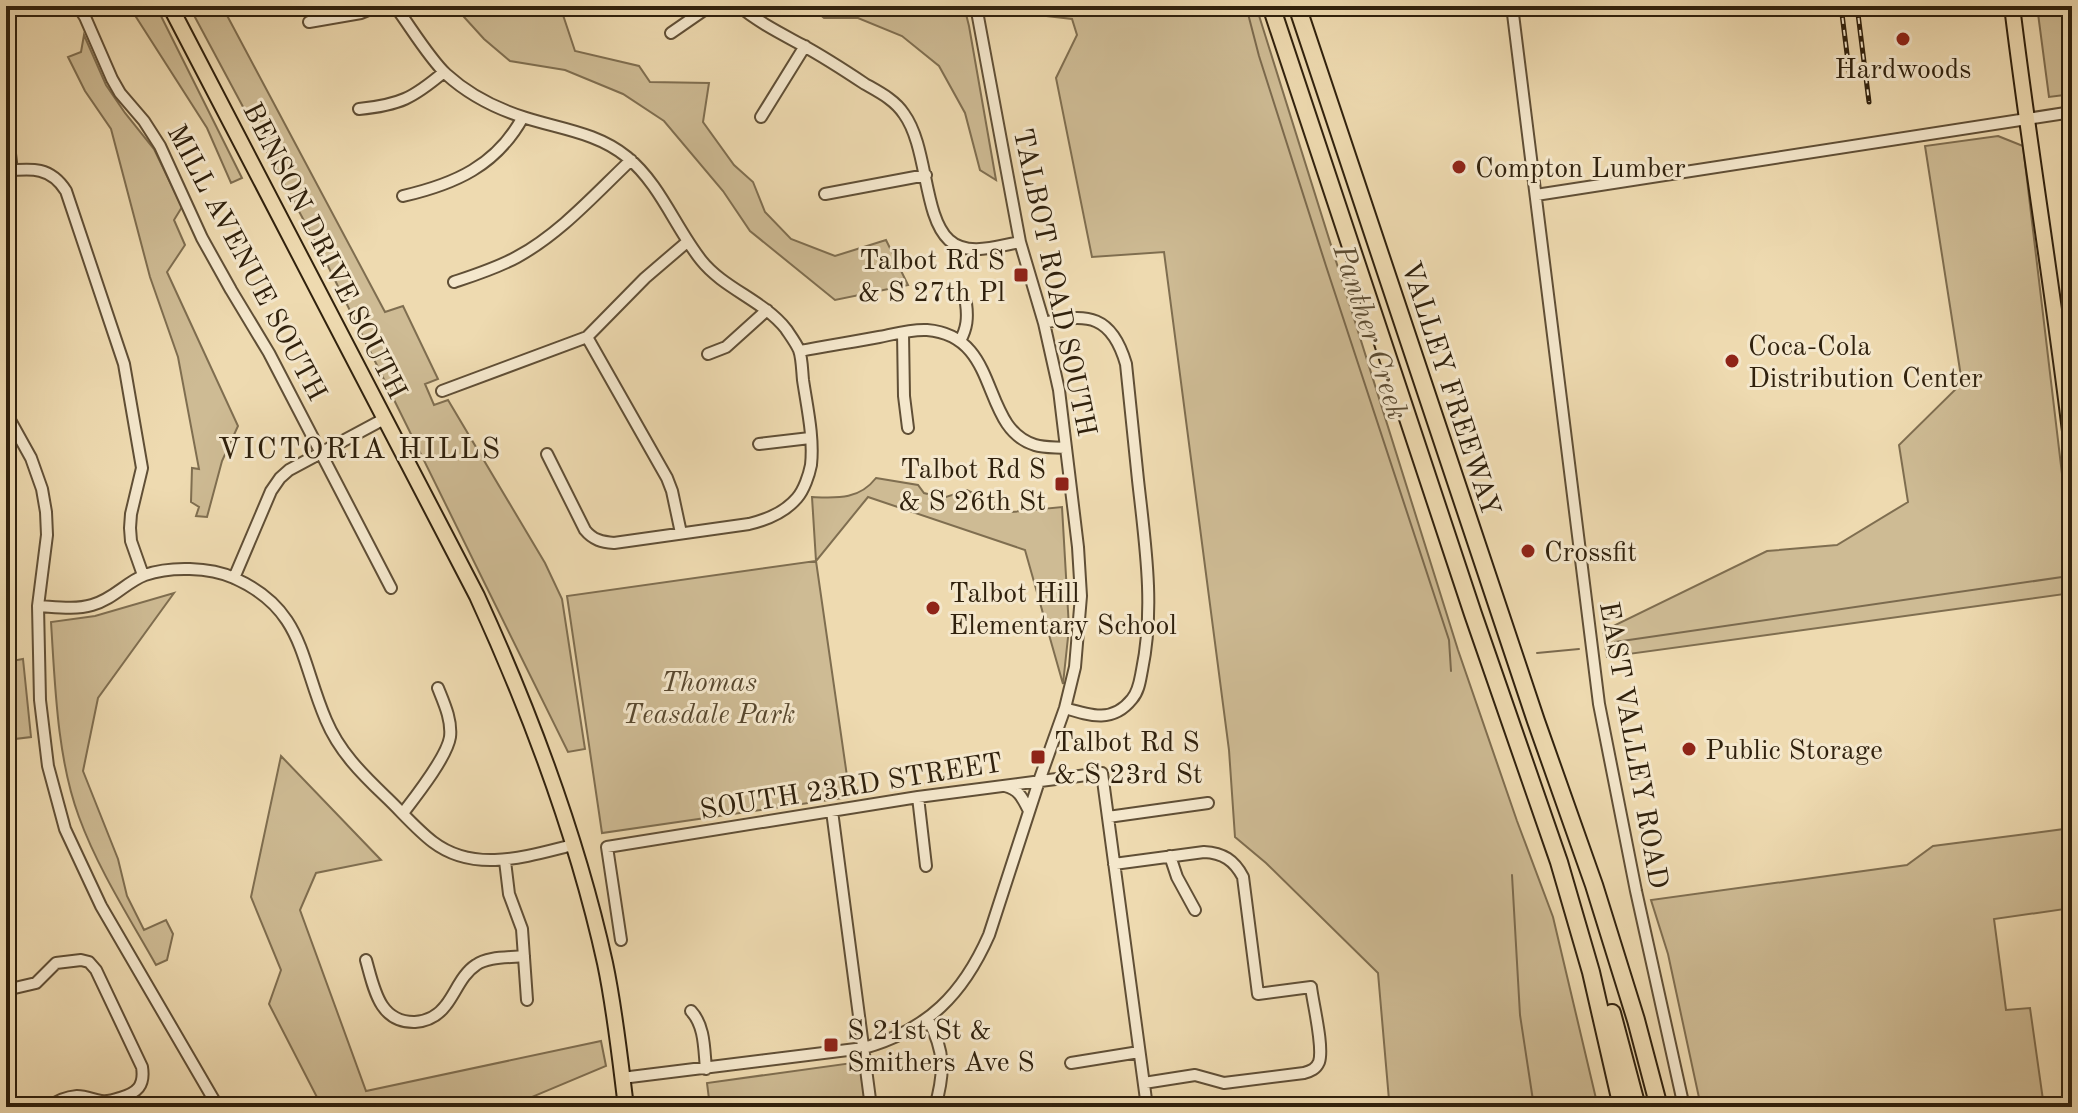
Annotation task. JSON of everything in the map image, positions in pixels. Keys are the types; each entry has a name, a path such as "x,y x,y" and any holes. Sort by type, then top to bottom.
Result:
{"highway":[{"name":"VALLEY FREEWAY","path":"1271,6 1559,862 1591,972 1622,1107"},
{"name":"VALLEY FREEWAY","path":"1297,6 1536,721 1594,885 1659,1107"},
{"path":"1559,862 1569,872 1585,922 1637,1107"},
{"path":"1629,997 1631,1038 1648,1107"}],"main road":[{"name":"BENSON DRIVE SOUTH","path":"170,6 477,596 511,671 545,758 573,845 605,963 626,1107"},
{"path":"2012,6 2072,448"}],"street":[{"name":"MILL AVENUE SOUTH","path":"78,6 120,93 160,146 202,238 269,353 391,588"},
{"path":"309,22 361,13 378,6"},
{"path":"395,6 444,72 472,95 523,117 588,135 614,146 631,160 645,174 704,264 767,310 784,327 800,351 811,466 797,498 774,515 749,524 614,543 602,542 585,530 547,454"},
{"path":"671,33 710,6"},
{"path":"739,6 771,29 805,46 893,102 905,114 916,138 935,221 949,240 969,249 1020,242"},
{"name":"TALBOT ROAD SOUTH","path":"622,1078 864,1048 903,1033 928,1019 955,993 980,956 1065,708 1075,667 1081,596 1059,390 1044,323 1020,242 976,6"},
{"name":"EAST VALLEY ROAD","path":"1512,6 1599,704 1684,1107"},
{"path":"761,117 805,46"},
{"path":"359,109 405,100 444,72"},
{"path":"1536,195 2072,112"},
{"path":"403,196 436,188 479,166 512,137 523,117"},
{"path":"6,119 9,171 44,172 52,175 66,191 124,364 142,468 131,514 131,541 143,575"},
{"path":"454,282 497,267 540,243 558,230 631,160"},
{"path":"825,194 926,175"},
{"path":"442,391 587,337 645,278 687,242"},
{"path":"960,341 966,330 966,303"},
{"path":"708,354 726,347 767,310"},
{"path":"1044,323 1066,317 1096,320 1108,328 1122,350 1150,600 1145,657 1134,697 1125,707 1102,717 1065,708"},
{"path":"800,351 926,330 945,334 960,341 976,359 1011,429 1036,445 1066,448"},
{"path":"903,333 908,428"},
{"path":"587,337 667,478 681,533"},
{"path":"6,413 31,458 46,512 47,535 38,606 40,700 44,740 65,829 101,906 218,1107"},
{"path":"234,578 271,491 280,478 289,470 384,419"},
{"path":"759,444 810,438"},
{"path":"38,606 92,605 115,595 143,575 164,571 193,570 234,578 265,596 290,622 325,719 338,744 357,768 434,842 450,852 468,857 505,861 573,845"},
{"path":"403,813 425,785 449,742 449,722 438,688"},
{"name":"SOUTH 23RD STREET","path":"621,940 607,847 918,797 1102,773 1108,817"},
{"path":"1003,786 1013,788 1023,797 1029,811"},
{"path":"918,797 926,866"},
{"path":"1147,1107 1108,817 1208,803"},
{"path":"832,811 871,1107"},
{"path":"1114,864 1204,852 1225,856 1243,877 1258,994 1311,987 1320,1051 1318,1064 1304,1073 1224,1083 1195,1075 1144,1083"},
{"path":"1170,856 1177,877 1195,910"},
{"path":"505,861 509,894 522,929 527,1000"},
{"path":"366,960 384,1009 398,1020 418,1022 437,1015 478,963 524,956"},
{"path":"6,990 36,983 56,963 89,962 96,970 142,1067 144,1077 133,1094 111,1101 75,1096 58,1100 49,1107"},
{"path":"691,1011 701,1027 706,1069"},
{"path":"911,1107 935,1105 942,1080 943,1064 937,1037 928,1019"},
{"path":"1071,1063 1139,1052"},
{"path":"6,1084 10,1107"}],"green space":[{"path":"129,6 156,6 242,178 231,183 207,128"},
{"path":"189,6 222,6 385,312 403,306 438,379 425,384 434,405 448,400 545,563 562,599 585,749 568,752 324,258"},
{"path":"454,6 560,6 575,51 639,66 650,82 709,83 703,122 734,165 753,182 765,212 791,239 835,256 886,240 908,285 835,300 750,231 723,191 664,121 623,94 565,70 510,61 484,39"},
{"path":"810,6 964,6 996,180 980,170 965,113 939,66 902,36 858,18 824,18"},
{"path":"1045,6 1256,6 1458,650 1553,917 1598,1107 1365,1107 1389,1100 1378,973 1266,863 1235,837 1229,750 1164,252 1092,257 1056,78 1077,35 1072,19 1047,16"},
{"path":"2037,6 2072,6 2072,94 2049,97"},
{"path":"84,35 106,85 154,149 182,207 174,220 185,245 167,272 238,426 222,461 207,517 196,516 199,507 191,502 192,468 199,469 178,357 150,277 111,129 85,91 68,57 81,52"},
{"path":"1998,136 2023,146 2072,558 2072,593 1607,657 1603,631 1767,551 1837,545 1908,502 1899,445 1962,383 1925,146"},
{"path":"876,478 918,485 924,493 943,498 967,490 1012,512 1062,507 1069,628 1063,684 1025,550 868,497 816,561 812,497 855,494"},
{"name":"Thomas Teasdale Park","path":"816,561 850,797 602,833 567,596"},
{"path":"174,593 98,698 83,771 118,859 127,896 144,930 166,920 173,934 167,960 156,965 114,892 79,817 66,770 58,721 51,622 95,616"},
{"path":"23,659 31,737 6,740 6,662"},
{"path":"281,756 381,860 316,873 300,910 366,1091 601,1041 606,1066 508,1107 322,1107 269,1004 281,970 251,897"},
{"path":"2072,828 2072,908 1994,919 2006,1010 2030,1008 2044,1107 1701,1107 1668,954 1651,900 1907,865 1933,846"},
{"path":"859,1062 866,1106 710,1107 707,1083"}],"waterway":[{"name":"Panther Creek","path":"1246,6 1326,266 1449,640 1451,671"},
{"name":"Panther Creek","path":"1615,642 2069,576"},
{"name":"Panther Creek","path":"1537,653 1579,649"},
{"path":"1512,875 1520,1015 1534,1107"}],"railway":[{"path":"1841,6 1850,78"},
{"path":"1857,6 1869,102"}],"place":[{"name":"Hardwoods","path":"1903,39"},
{"name":"Compton Lumber","path":"1459,167"},
{"name":"Talbot Rd S & S 27th Pl","path":"1021,275"},
{"name":"Coca-Cola Distribution Center","path":"1732,361"},
{"name":"Talbot Rd S & S 26th St","path":"1062,484"},
{"name":"Crossfit","path":"1528,551"},
{"name":"Talbot Hill Elementary School","path":"933,608"},
{"name":"Public Storage","path":"1689,749"},
{"name":"Talbot Rd S & S 23rd St","path":"1038,757"},
{"name":"S 21st St & Smithers Ave S","path":"831,1045"}],"district":[{"name":"VICTORIA HILLS","path":"360,448"}]}
